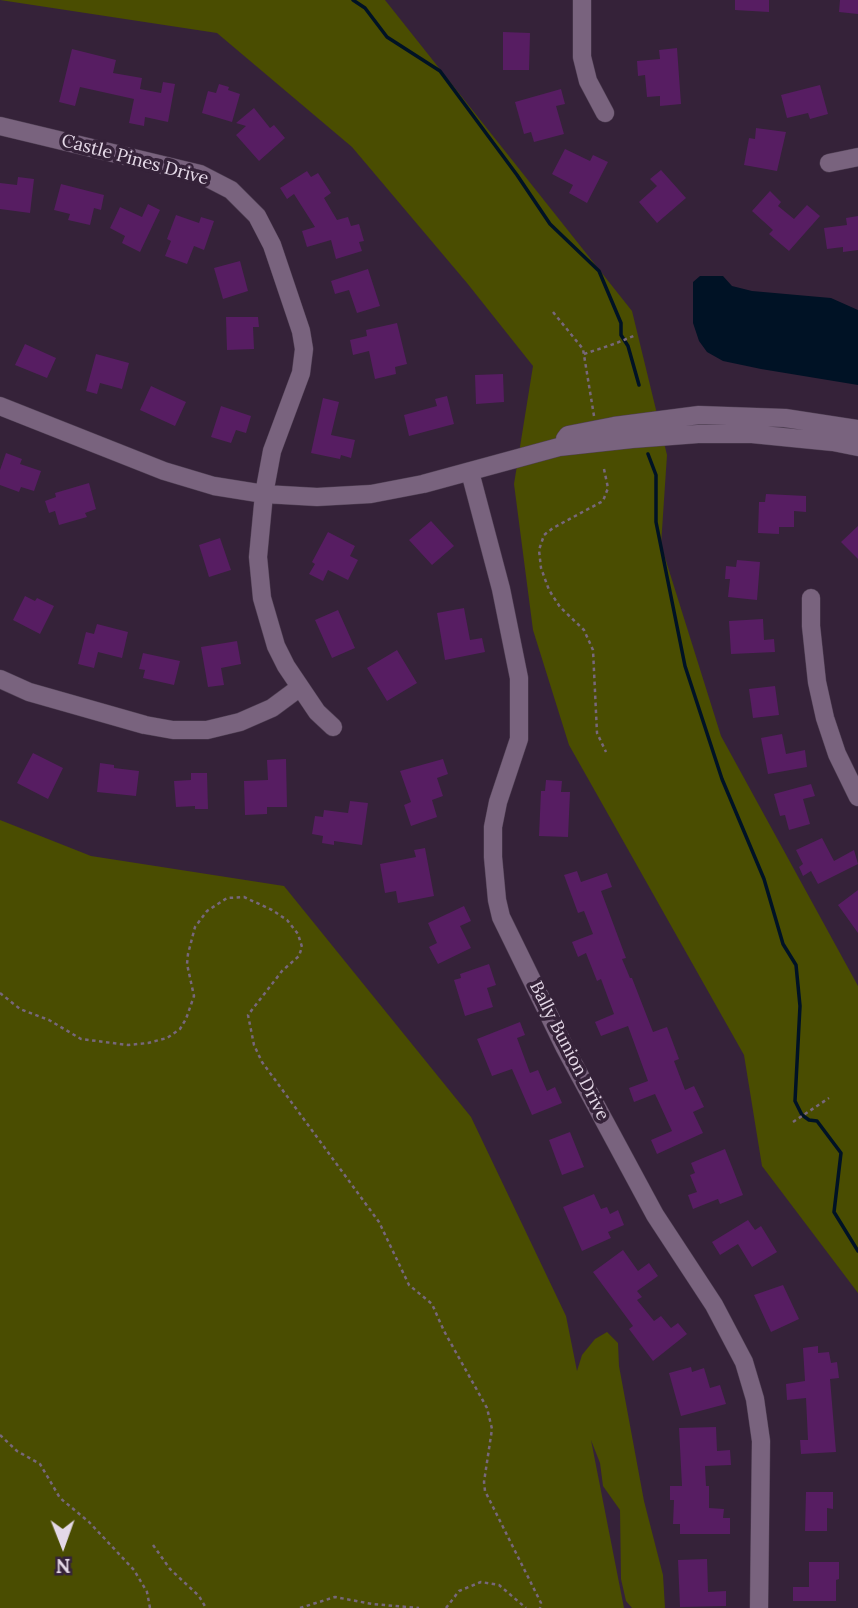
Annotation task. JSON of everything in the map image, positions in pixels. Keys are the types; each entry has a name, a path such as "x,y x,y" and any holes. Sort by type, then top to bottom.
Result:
{"street":[{"path":"582,0 582,57 588,81 605,113"},
{"name":"Castle Pines Drive","path":"0,126 200,174 231,190 257,216 272,245 301,331 304,349 301,373 272,451 264,494 258,557 262,598 276,646 299,688 317,712 333,727"},
{"path":"829,163 858,157"},
{"path":"0,406 164,471 214,486 264,494 317,497 370,494 423,484 559,447 698,434 752,434 858,447"},
{"path":"559,447 568,435 699,415 773,417 858,429"},
{"name":"Bally Bunion Drive","path":"470,472 501,589 519,678 519,739 498,802 493,827 492,857 497,900 502,917 578,1072 655,1215 714,1305 744,1362 755,1399 761,1441 759,1608"},
{"path":"811,598 817,682 825,718 837,754 858,797"},
{"path":"0,679 29,692 145,725 173,730 207,730 240,722 272,708 299,688"}],"path":[{"path":"553,312 575,337 584,354 593,411"},
{"path":"584,354 634,335"},
{"path":"604,469 607,488 603,501 544,535 539,550 541,568 549,590 560,607 577,622 590,640 595,669 597,733 606,752"},
{"path":"0,993 20,1009 49,1020 81,1040 128,1045 148,1043 167,1038 180,1030 186,1019 194,996 187,964 188,954 195,927 207,911 227,898 244,897 286,919 298,934 302,947 299,956 282,971 248,1015 254,1045 262,1062 379,1222 409,1284 432,1304 487,1408 492,1429 485,1491 541,1603 540,1608"},
{"path":"794,1121 829,1098"},
{"path":"0,1436 17,1451 40,1464 60,1498 89,1522 134,1570 147,1592 150,1608"},
{"path":"153,1545 170,1569 199,1596 206,1608"},
{"path":"446,1608 459,1591 481,1582 499,1586 526,1608"},
{"path":"300,1608 335,1597 372,1604 419,1608"}],"shaded area":[{"path":"0,0 385,0 632,311 667,455 661,545 721,736 858,986 858,1293 762,1166 744,1055 569,745 533,630 514,484 533,366 352,147 217,33"},
{"path":"0,820 91,856 284,886 471,1117 566,1316 577,1371 582,1355 595,1339 607,1332 618,1343 619,1366 644,1501 663,1575 665,1608 632,1608 626,1601 621,1579 620,1510 603,1486 600,1463 591,1440 624,1608 0,1608"}],"water":[{"path":"700,276 723,276 732,286 752,291 831,298 858,310 858,385 723,361 707,352 699,341 693,323 693,282"}],"building":[{"path":"735,0 769,0 769,12 735,10"},
{"path":"840,0 858,0 858,14 839,12"},
{"path":"503,32 530,33 529,70 503,70"},
{"path":"677,48 681,104 660,106 660,96 647,97 645,75 638,76 637,61 660,59 659,50"},
{"path":"72,49 116,60 113,73 142,78 140,89 161,93 163,82 175,84 168,122 145,117 144,126 129,123 134,99 80,87 75,106 59,102"},
{"path":"219,84 240,94 232,122 202,113 208,91 216,93"},
{"path":"820,85 828,114 810,119 808,113 787,118 781,95"},
{"path":"561,89 565,104 556,106 564,134 534,142 531,132 524,134 515,102"},
{"path":"254,108 270,128 274,125 285,138 259,161 236,135 246,126 236,123"},
{"path":"756,128 786,132 777,171 744,165 749,138 755,139"},
{"path":"565,149 590,161 593,155 608,162 587,203 569,193 573,185 552,174"},
{"path":"661,170 686,198 657,223 639,202 657,186 650,179"},
{"path":"307,171 311,177 318,173 331,193 324,198 337,220 348,217 351,226 359,224 364,241 359,242 362,251 336,259 331,240 307,247 302,231 315,227 294,194 287,199 280,188"},
{"path":"18,177 34,179 30,213 0,209 0,183 17,185"},
{"path":"61,184 104,195 101,210 94,208 90,225 68,220 70,214 54,210"},
{"path":"770,191 781,202 778,206 794,219 807,205 820,216 789,251 769,234 773,230 752,211"},
{"path":"148,204 160,210 140,252 122,243 125,236 110,228 120,207 142,217"},
{"path":"176,215 199,223 201,217 214,221 204,250 194,246 187,264 165,256 171,241 167,239"},
{"path":"858,216 858,250 843,252 843,247 827,249 824,228 847,225 846,218"},
{"path":"240,261 248,291 223,299 214,268"},
{"path":"368,269 380,306 357,313 349,290 335,294 331,281"},
{"path":"226,317 258,317 259,327 253,327 254,349 227,350"},
{"path":"397,323 407,364 395,367 396,374 375,379 369,351 353,355 350,340 367,336 366,330"},
{"path":"25,344 56,358 47,378 15,365"},
{"path":"96,354 129,363 122,389 100,383 97,394 86,391"},
{"path":"503,374 504,402 476,404 475,375"},
{"path":"151,386 186,402 175,426 140,410"},
{"path":"447,396 454,424 409,436 404,415 437,406 435,399"},
{"path":"323,398 339,402 331,435 355,440 351,458 341,455 340,459 311,453"},
{"path":"221,406 251,416 246,433 236,430 231,443 211,437"},
{"path":"6,453 22,459 20,464 41,471 34,491 21,487 19,492 0,485 0,470"},
{"path":"89,483 96,509 85,513 87,517 59,525 55,511 49,513 45,501 56,497 55,493"},
{"path":"766,494 806,496 806,512 794,511 794,527 779,527 779,534 758,533 759,502 765,502"},
{"path":"431,521 454,546 432,565 409,540"},
{"path":"858,526 858,559 841,542"},
{"path":"328,532 355,546 350,556 358,560 348,580 328,570 323,581 309,574 315,564 312,562"},
{"path":"220,538 231,570 209,577 199,545"},
{"path":"737,560 760,562 757,600 728,597 730,579 725,579 726,566 736,567"},
{"path":"25,596 54,606 40,634 13,620"},
{"path":"464,608 470,640 482,638 485,652 445,660 437,613"},
{"path":"338,610 355,648 332,658 315,620"},
{"path":"763,619 764,640 774,639 775,652 731,654 729,621"},
{"path":"97,624 128,632 122,658 98,652 94,668 78,664 86,632 94,634"},
{"path":"237,641 241,664 221,668 224,685 208,687 201,647"},
{"path":"397,650 417,683 387,701 367,668"},
{"path":"143,653 180,661 174,685 143,678 145,670 139,669"},
{"path":"775,686 779,715 753,718 749,689"},
{"path":"782,734 786,754 805,750 807,767 768,774 761,738"},
{"path":"33,753 63,768 48,799 17,783"},
{"path":"286,759 287,807 267,807 267,814 245,815 244,781 268,780 267,760"},
{"path":"443,759 448,774 437,778 443,796 432,800 437,817 411,826 404,805 411,802 400,771"},
{"path":"100,763 139,771 136,796 97,792"},
{"path":"191,773 207,773 208,809 195,809 195,806 176,807 174,781 191,780"},
{"path":"546,780 562,781 561,792 570,792 568,837 539,836 541,791 545,791"},
{"path":"811,784 815,796 803,799 810,824 789,830 785,815 780,816 774,794"},
{"path":"350,801 368,803 362,845 334,841 334,845 322,843 323,836 312,834 315,816 323,817 324,810 348,813"},
{"path":"822,838 834,861 854,850 858,864 818,884 811,871 803,876 799,867 803,864 796,850"},
{"path":"425,848 434,896 398,903 396,891 385,893 380,864 416,857 414,850"},
{"path":"577,871 581,882 607,873 612,887 601,891 626,958 622,959 653,1032 667,1027 679,1059 674,1061 685,1090 694,1086 704,1107 693,1112 703,1133 657,1154 651,1140 672,1131 655,1094 634,1102 629,1088 648,1081 628,1026 601,1036 595,1022 614,1014 601,979 597,981 586,953 578,957 572,942 593,934 584,911 578,913 564,875"},
{"path":"858,890 858,933 838,905"},
{"path":"464,906 471,921 460,926 471,948 438,964 429,947 437,943 428,923"},
{"path":"489,964 496,985 487,988 493,1007 465,1016 454,980 461,978 460,974"},
{"path":"520,1022 525,1035 517,1038 530,1073 538,1070 547,1091 555,1087 562,1103 532,1115 512,1069 492,1076 477,1039"},
{"path":"570,1132 584,1167 562,1175 549,1140"},
{"path":"725,1149 743,1195 720,1204 718,1199 693,1209 688,1195 697,1192 690,1175 695,1173 691,1163"},
{"path":"594,1194 601,1209 607,1207 610,1214 618,1210 624,1225 608,1232 611,1238 582,1251 563,1207"},
{"path":"748,1220 755,1230 761,1226 777,1252 752,1267 738,1244 720,1255 712,1242"},
{"path":"623,1250 638,1271 649,1263 658,1276 637,1291 642,1297 637,1300 654,1321 661,1316 671,1328 678,1323 687,1334 653,1361 629,1329 633,1326 593,1272"},
{"path":"783,1285 799,1319 771,1332 754,1295"},
{"path":"818,1346 818,1353 829,1352 831,1363 837,1362 839,1378 830,1379 836,1452 801,1454 800,1440 808,1440 806,1398 787,1400 786,1384 805,1381 803,1348"},
{"path":"691,1367 692,1372 704,1368 710,1388 720,1385 726,1404 681,1416 669,1373"},
{"path":"716,1427 717,1451 730,1450 731,1465 705,1466 706,1486 709,1486 709,1508 724,1509 723,1518 730,1518 730,1534 680,1534 680,1524 673,1524 674,1500 670,1500 670,1486 682,1486 679,1428"},
{"path":"806,1492 833,1492 833,1509 827,1508 827,1531 805,1531"},
{"path":"707,1559 708,1592 726,1591 726,1606 680,1607 678,1560"},
{"path":"809,1562 839,1562 836,1601 793,1601 793,1587 809,1587"}],"waterway":[{"path":"353,0 365,8 387,37 440,71 550,224 599,271 621,323 621,335 628,346 639,385"},
{"path":"648,454 656,475 656,522 685,666 722,779 764,879 783,944 796,965 800,1006 795,1101 802,1115 817,1121 841,1153 834,1212 858,1251"}]}
